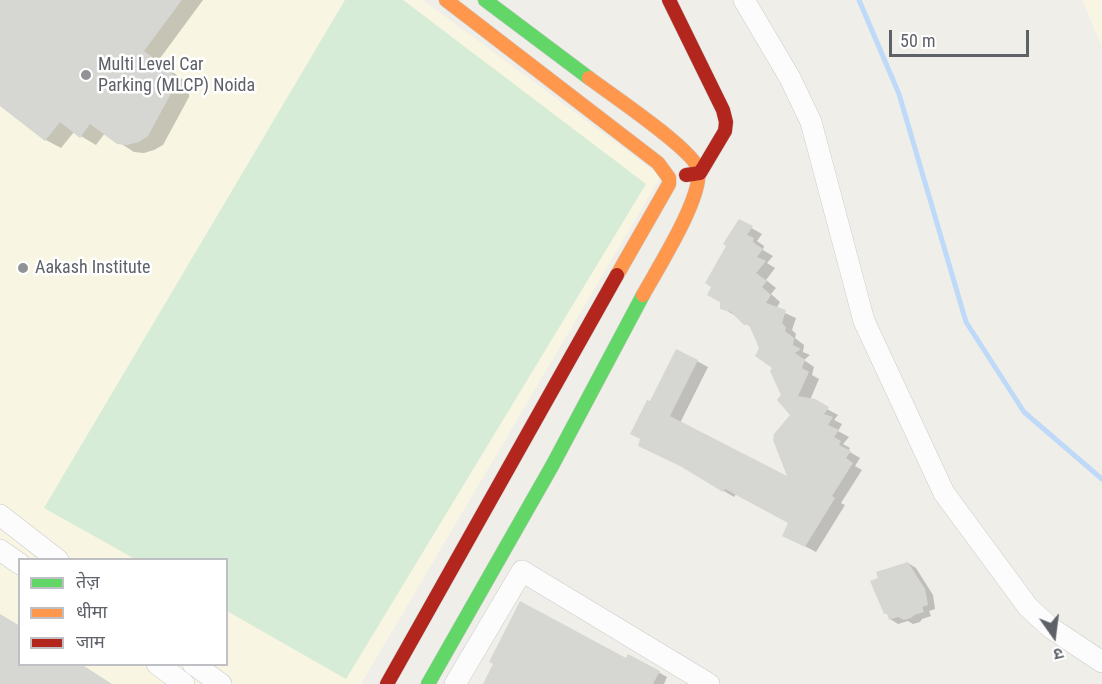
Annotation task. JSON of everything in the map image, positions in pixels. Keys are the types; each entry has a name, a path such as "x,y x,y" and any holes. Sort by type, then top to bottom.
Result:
{"street":[{"path":"387,684 668,188 669,178 658,163 446,0"},
{"path":"485,0 693,158 700,173"},
{"path":"428,684 552,465 691,206 700,173 725,131 726,122 723,110 669,0"},
{"path":"744,0 790,78 811,122 864,321 944,493 1028,607 1051,628 1102,662"},
{"path":"669,178 700,173"},
{"path":"0,515 55,558"},
{"path":"0,550 18,563"},
{"path":"455,684 522,571 709,684"},
{"path":"160,666 184,684"},
{"path":"196,666 221,684"}],"shaded area":[{"path":"0,0 423,0 661,176 361,684 0,684"},
{"path":"1082,0 1102,0 1102,47"}],"green space":[{"path":"345,0 403,0 646,184 346,679 228,612 228,558 133,558 44,508"}],"building":[{"name":"Multi Level Car Parking (MLCP) Noida","path":"0,0 182,0 144,51 171,71 174,78 174,88 148,136 139,142 127,145 117,144 90,124 80,138 60,122 45,141 0,106"},
{"path":"739,219 753,226 747,235 754,238 753,242 763,249 757,257 766,261 756,273 767,281 762,287 771,295 766,303 786,310 782,323 786,327 785,331 794,338 793,345 801,349 795,353 805,360 802,368 809,372 798,396 815,399 829,407 824,414 833,417 828,425 839,430 834,437 841,441 839,445 851,451 846,458 853,463 832,496 835,498 805,547 782,536 788,523 725,489 723,492 680,466 638,446 640,439 630,434 647,400 650,401 676,349 698,360 670,416 787,476 773,440 774,434 790,415 777,400 781,395 770,371 772,368 755,356 759,348 749,325 744,325 731,312 720,309 720,302 707,295 711,287 705,283 726,246 723,244"},
{"path":"908,562 925,589 928,605 922,607 924,612 911,618 904,620 898,617 889,620 887,613 884,614 870,581 878,578 876,572"},
{"path":"520,601 626,658 628,654 660,671 653,684 483,684 493,664 489,662"},
{"path":"0,614 18,625 18,666 84,666 112,684 0,684"}],"waterway":[{"path":"859,0 899,94 966,322 1024,412 1102,479"}],"traffic: fast":[{"path":"485,0 589,78"},
{"path":"428,684 552,466 643,295"}],"traffic: slow":[{"path":"446,0 658,163 669,178 669,184 617,275"},
{"path":"589,78 667,136 693,160 698,169 698,181 687,214 643,295"}],"traffic: jam":[{"path":"669,0 723,110 726,122 725,131 700,173 686,175"},
{"path":"387,684 617,275"}],"place":[{"name":"Multi Level Car Parking (MLCP) Noida","path":"86,75"},
{"name":"Aakash Institute","path":"23,268"}]}
